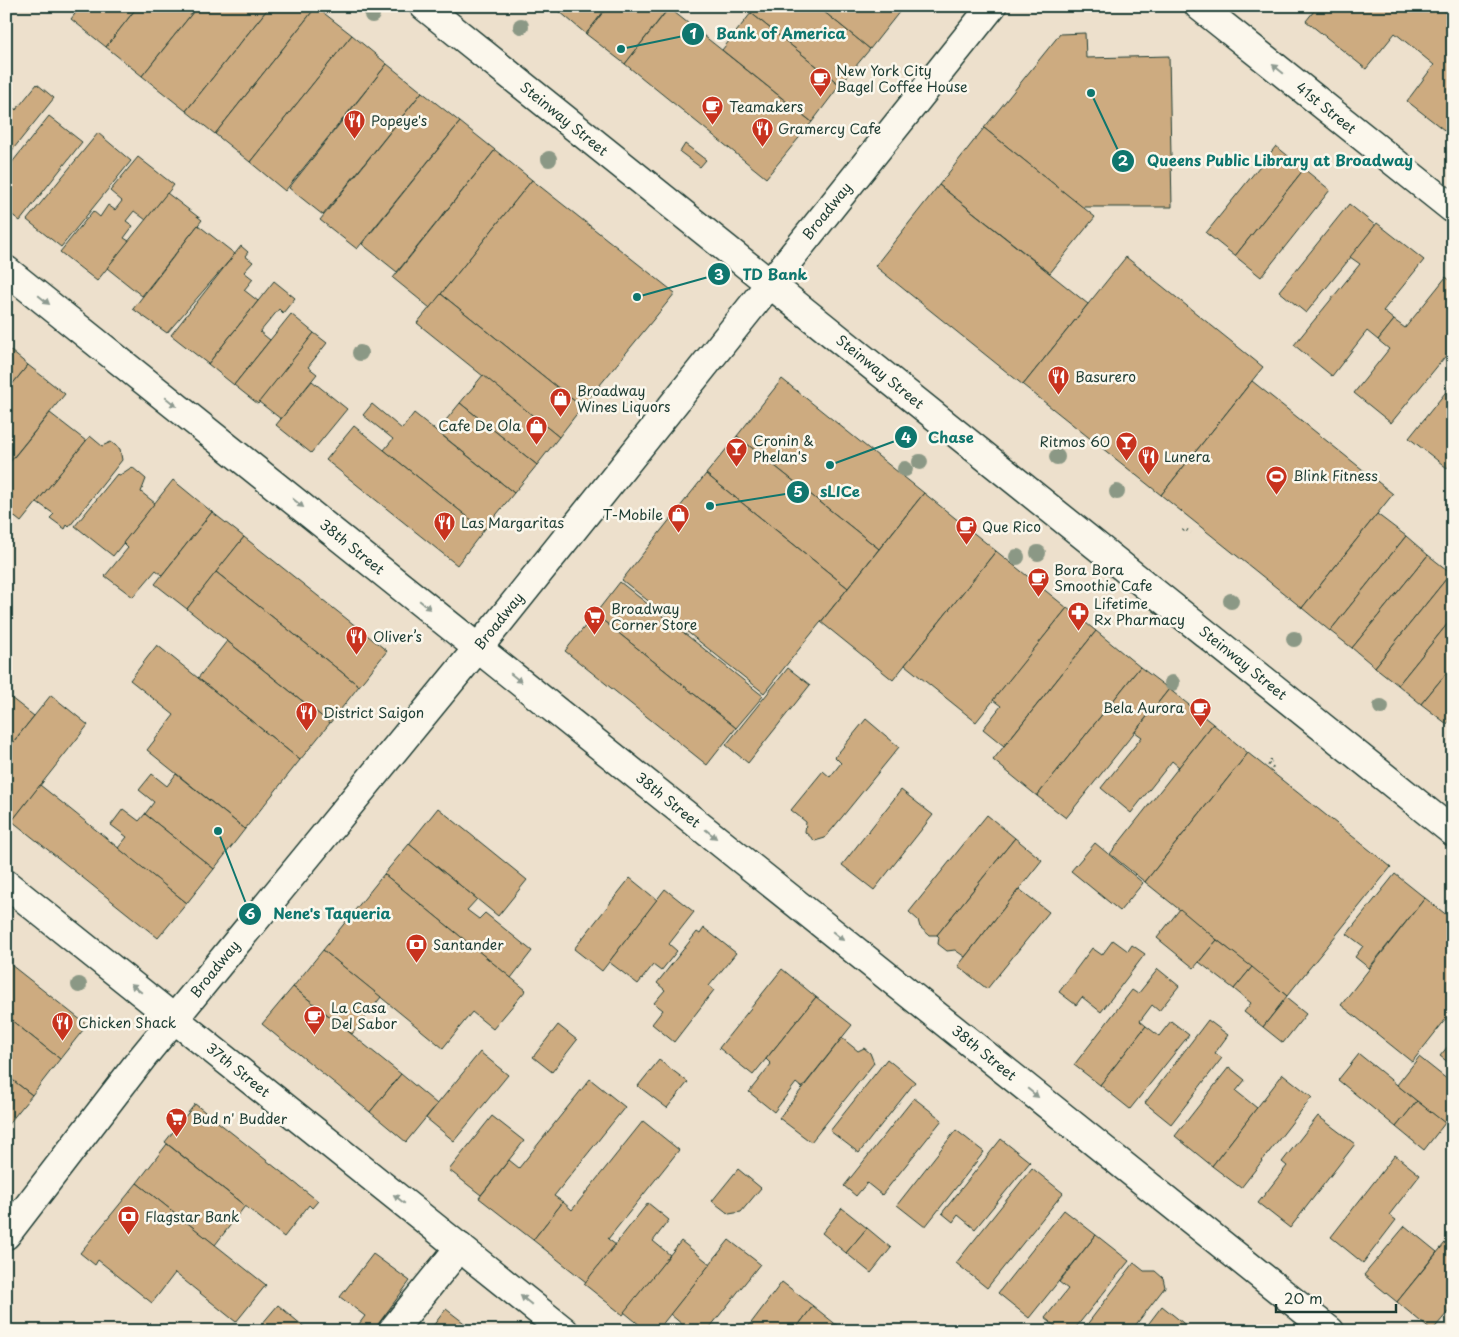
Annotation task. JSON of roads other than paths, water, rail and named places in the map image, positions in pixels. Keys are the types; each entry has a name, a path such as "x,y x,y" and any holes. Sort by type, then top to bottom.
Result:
{"street":[{"name":"Steinway Street","path":"424,6 1453,832"},
{"name":"Broadway","path":"6,1235 174,1019 478,648 992,6"},
{"name":"41st Street","path":"1200,6 1453,209"},
{"name":"38th Street","path":"6,270 1330,1331"},
{"name":"37th Street","path":"6,884 564,1331"},
{"path":"392,1331 460,1247"}],"place":[{"name":"Bank of America","path":"621,49"},
{"name":"Queens Public Library at Broadway","path":"1091,93"},
{"name":"New York City Bagel Coffee House","path":"820,98"},
{"name":"Teamakers","path":"713,126"},
{"name":"Popeye's","path":"355,140"},
{"name":"Gramercy Cafe","path":"762,148"},
{"name":"TD Bank","path":"637,297"},
{"name":"Basurero","path":"1059,396"},
{"name":"Broadway Wines Liquors","path":"561,418"},
{"name":"Cafe De Ola","path":"537,445"},
{"name":"Ritmos 60","path":"1126,461"},
{"name":"Chase","path":"830,465"},
{"name":"Cronin & Phelan's","path":"737,468"},
{"name":"Lunera","path":"1148,476"},
{"name":"Blink Fitness","path":"1277,495"},
{"name":"sLICe","path":"710,506"},
{"name":"T-Mobile","path":"679,534"},
{"name":"Las Margaritas","path":"445,542"},
{"name":"Que Rico","path":"966,546"},
{"name":"Bora Bora Smoothie Cafe","path":"1038,597"},
{"name":"Lifetime Rx Pharmacy","path":"1078,631"},
{"name":"Broadway Corner Store","path":"595,636"},
{"name":"Oliver’s","path":"357,656"},
{"name":"Bela Aurora","path":"1200,727"},
{"name":"District Saigon","path":"307,732"},
{"name":"Nene's Taqueria","path":"218,831"},
{"name":"Santander","path":"417,964"},
{"name":"La Casa Del Sabor","path":"315,1035"},
{"name":"Chicken Shack","path":"62,1042"},
{"name":"Bud n' Budder","path":"176,1138"},
{"name":"Flagstar Bank","path":"129,1236"}]}
